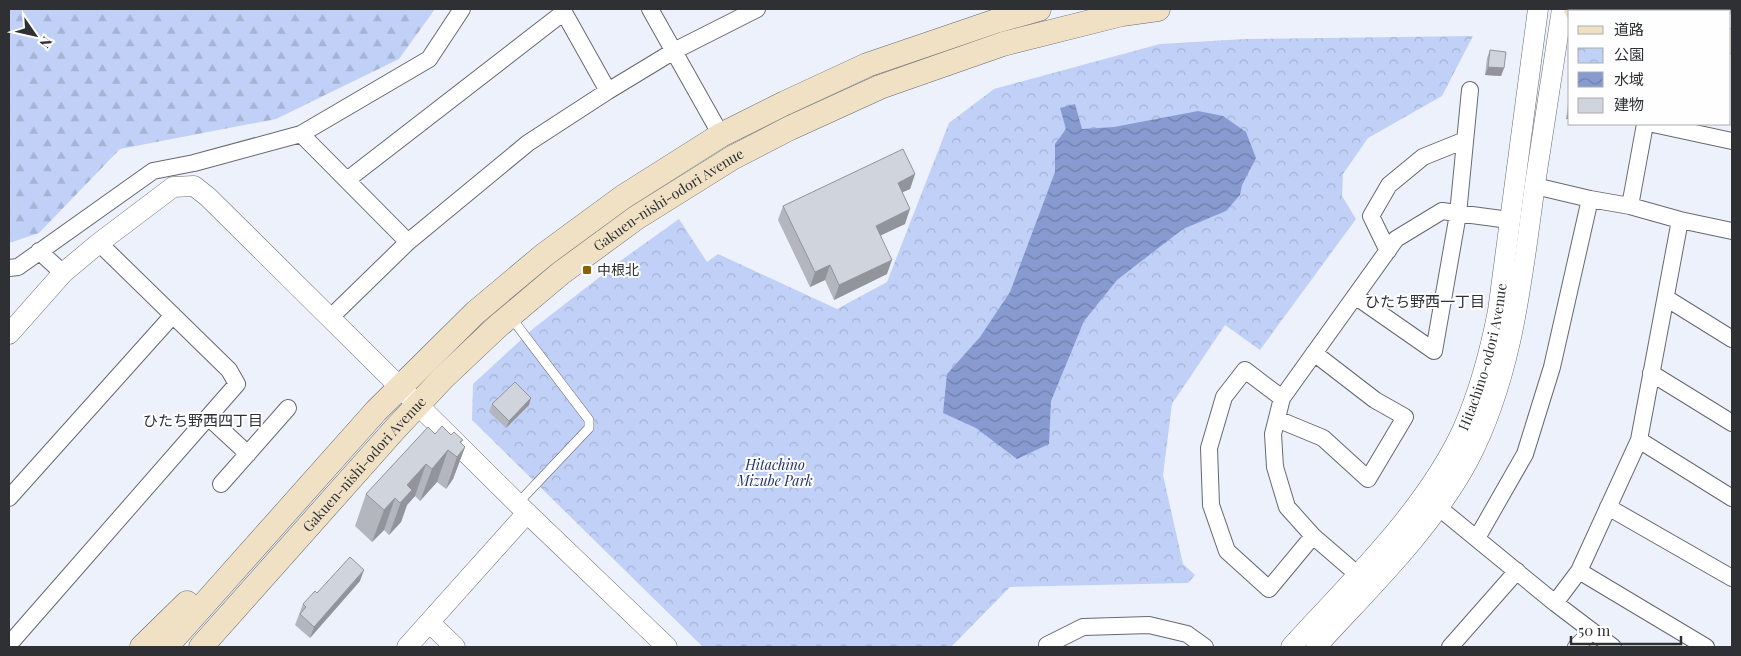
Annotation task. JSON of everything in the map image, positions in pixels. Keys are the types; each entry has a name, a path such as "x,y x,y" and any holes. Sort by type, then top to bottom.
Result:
{"main road":[{"name":"Gakuen-nishi-odori Avenue","path":"166,647 368,420 476,312 544,255 623,197 721,135 867,65 996,21 1040,9"},
{"name":"Gakuen-nishi-odori Avenue","path":"201,647 443,378 560,273 636,218 732,158 790,128 880,87 1003,44 1122,14 1158,9"},
{"path":"217,647 248,614 305,530"},
{"path":"142,647 208,583 251,552"}],"street":[{"path":"9,268 18,267 154,171 194,163 301,134 429,59 462,9"},
{"path":"650,9 721,135"},
{"path":"331,317 408,242 528,143 608,90 674,51 758,9"},
{"name":"Hitachino-odori Avenue","path":"1290,647 1357,574 1425,494 1462,431 1481,379 1498,312 1538,9"},
{"name":"Hitachino-odori Avenue","path":"1316,647 1403,550 1438,507 1468,460 1502,379 1514,325 1531,224 1562,9"},
{"path":"347,180 563,10 608,90"},
{"path":"1355,296 1434,351 1458,214 1470,90"},
{"path":"1630,206 1645,125"},
{"path":"1657,125 1732,142"},
{"path":"301,134 408,242"},
{"path":"1388,251 1370,216 1389,185 1423,157 1465,140"},
{"path":"9,334 64,273 99,243 173,188 194,186 208,197 522,508 667,647"},
{"path":"1535,186 1630,206 1680,220 1732,231"},
{"path":"1478,538 1525,454 1552,367 1590,199"},
{"path":"1357,574 1313,536 1287,506 1275,467 1273,434 1282,398 1396,239 1442,212 1509,220"},
{"path":"1555,603 1579,571 1639,440 1680,220"},
{"path":"9,640 13,640 237,384 229,370 99,243"},
{"path":"39,251 64,273"},
{"path":"1666,298 1732,339"},
{"path":"9,498 173,315"},
{"path":"1277,419 1323,438 1368,479 1405,417 1374,400 1314,353"},
{"path":"1282,398 1245,370 1224,397 1209,448 1211,505 1227,551 1269,589 1313,536"},
{"path":"1652,373 1732,423"},
{"path":"221,484 288,408"},
{"path":"208,416 248,454"},
{"path":"1639,440 1732,498"},
{"path":"1438,507 1555,603 1613,647"},
{"path":"1608,507 1732,578"},
{"path":"408,647 430,623 522,508"},
{"path":"1450,647 1517,571"},
{"path":"1579,571 1706,647"},
{"path":"430,623 456,647"},
{"path":"1053,645 1083,627 1149,625 1187,634 1205,647"},
{"path":"1576,647 1592,631"}],"lane":[{"path":"510,316 589,420 589,428 522,508"}],"green space":[{"path":"9,9 435,9 399,59 276,119 120,149 39,233 9,243"},
{"name":"Hitachino Mizube Park","path":"1473,36 1442,96 1368,138 1343,174 1342,196 1356,219 1260,350 1225,325 1172,404 1163,475 1183,564 1195,575 1188,583 1010,587 951,647 703,647 472,420 473,384 534,328 623,259 679,219 707,262 718,254 837,309 887,282 949,123 994,89 1160,44 1245,39"}],"water":[{"path":"1075,104 1082,129 1114,127 1198,111 1223,116 1246,132 1256,158 1242,185 1240,195 1226,211 1183,229 1117,280 1084,321 1051,401 1049,444 1017,459 976,428 943,413 947,374 980,337 1010,292 1055,172 1055,144 1066,129 1060,108"}],"building":[{"path":"1490,50 1506,52 1504,68 1488,67"},
{"path":"903,149 915,174 898,183 910,209 876,226 892,260 839,285 830,265 815,272 783,206"},
{"path":"515,382 531,398 509,421 492,404"},
{"path":"442,426 451,435 454,432 463,440 460,442 465,447 457,457 448,450 432,469 426,464 407,485 412,490 400,503 395,498 384,510 366,494 428,427 435,434"},
{"path":"350,557 364,570 314,627 300,614 306,607 303,604 315,591 317,593"}],"place":[{"name":"中根北","path":"587,270"}],"district":[{"name":"ひたち野西一丁目","path":"1425,302"},
{"name":"ひたち野西四丁目","path":"203,421"}]}
